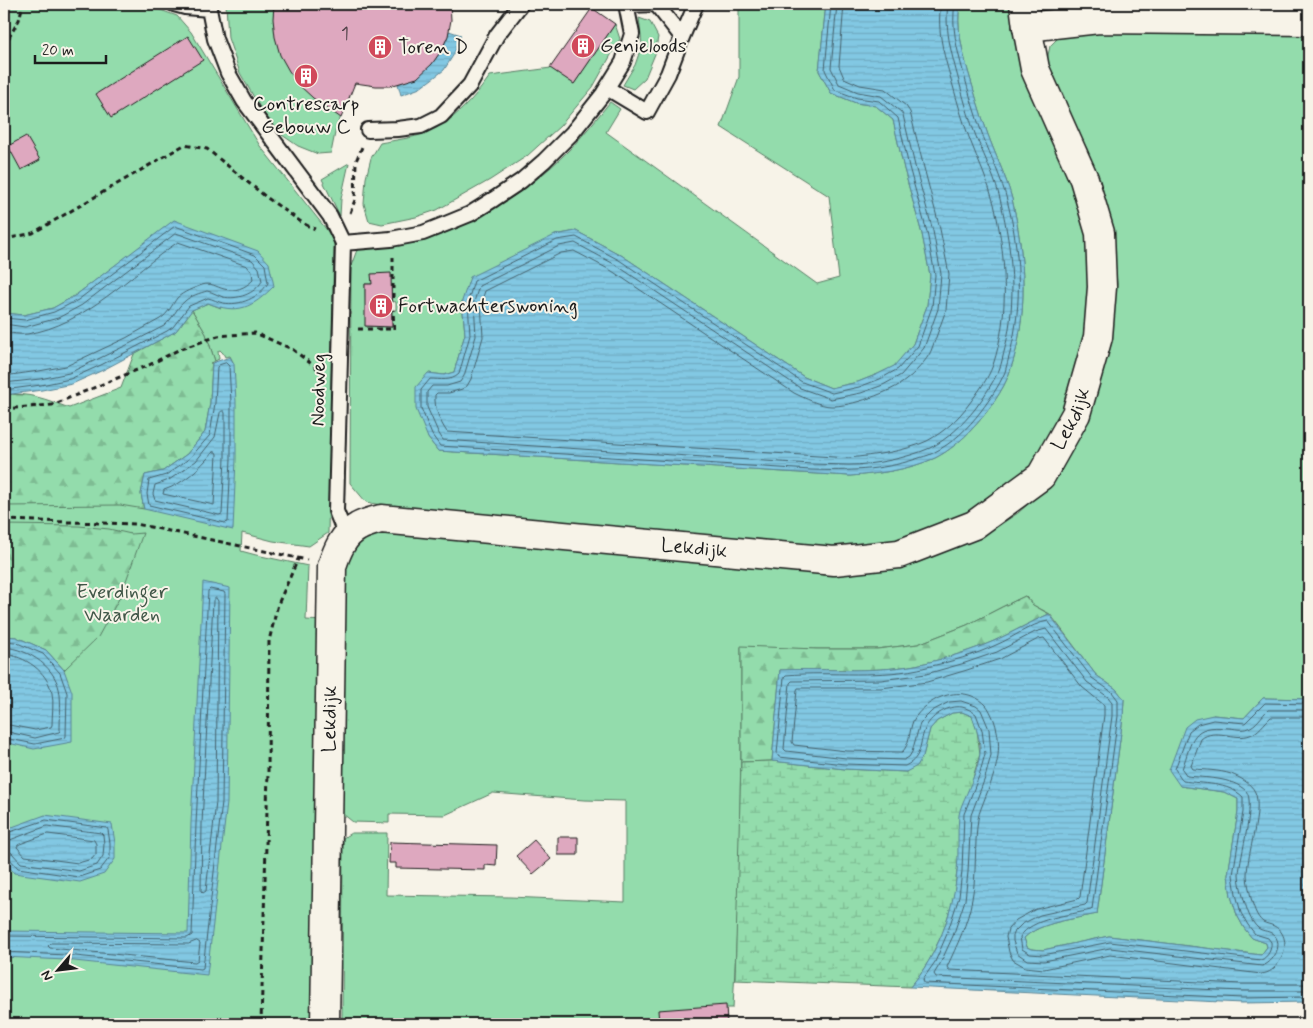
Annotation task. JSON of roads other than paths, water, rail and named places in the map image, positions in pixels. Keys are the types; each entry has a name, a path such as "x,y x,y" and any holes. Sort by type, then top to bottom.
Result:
{"street":[{"path":"1025,15 1099,19 1309,21"},
{"name":"Lekdijk","path":"325,1024 332,566 346,536 359,526 381,519 834,561 899,554 974,525 1041,476 1076,414 1098,338 1102,278 1100,233 1084,178 1035,69 1025,15"}],"lane":[{"path":"174,4 185,7 209,6 216,39 228,73 244,101 330,216 342,243 391,239 423,232 470,214 521,180 544,161 572,133 607,88 623,62 632,34 627,4 656,4 682,37"},
{"path":"368,130 421,126 441,116 470,85 497,35 521,4"},
{"path":"607,88 647,112 668,74 696,4"},
{"name":"Noodweg","path":"342,243 336,511 346,536"}],"water":[{"path":"826,4 960,4 960,38 968,71 984,124 1012,199 1020,242 1023,285 1020,329 1010,371 1004,386 978,422 955,445 935,458 893,471 850,476 438,451 428,438 416,409 416,387 428,373 444,375 454,372 465,334 462,301 470,277 555,235 576,231 621,255 804,377 831,388 858,382 894,366 913,344 927,306 930,275 922,234 893,120 876,106 856,103 831,93 819,71"},
{"path":"449,31 461,35 454,54 444,70 420,88 401,95 398,84 415,76 437,57"},
{"path":"174,220 258,251 269,263 274,286 259,300 244,307 236,309 219,307 208,303 192,310 176,331 103,370 72,384 4,395 4,313 24,315 53,308 76,295"},
{"path":"230,357 234,364 236,402 233,530 144,509 141,494 145,475 163,471 187,454 205,432 210,403 212,363"},
{"path":"203,582 230,588 227,803 207,975 65,960 4,957 4,931 188,933 191,823"},
{"path":"1049,614 1096,675 1116,689 1124,699 1123,717 1097,914 1039,928 1024,938 1027,947 1043,950 1109,936 1261,955 1267,947 1266,943 1252,938 1244,928 1237,915 1231,896 1228,875 1238,812 1238,799 1224,792 1180,786 1169,770 1185,727 1195,719 1213,715 1244,718 1263,698 1309,699 1309,1002 1242,1003 910,987 920,975 936,948 952,903 957,872 959,815 977,768 980,753 979,739 972,716 962,712 952,713 937,721 930,729 923,756 917,766 906,772 845,769 772,761 780,670 871,670 925,663 969,651"},
{"path":"4,636 16,637 46,650 64,670 72,692 72,742 34,749 4,742"},
{"path":"45,815 112,824 115,859 104,874 80,882 14,873 4,860 4,830"}],"place":[{"name":"Genieloods","path":"583,46"},
{"name":"Toren D","path":"380,47"},
{"name":"Contrescarp Gebouw C","path":"306,76"},
{"name":"Fortwachterswoning","path":"381,306"}],"park label":[{"name":"Everdinger Waarden","path":"122,604"}]}
